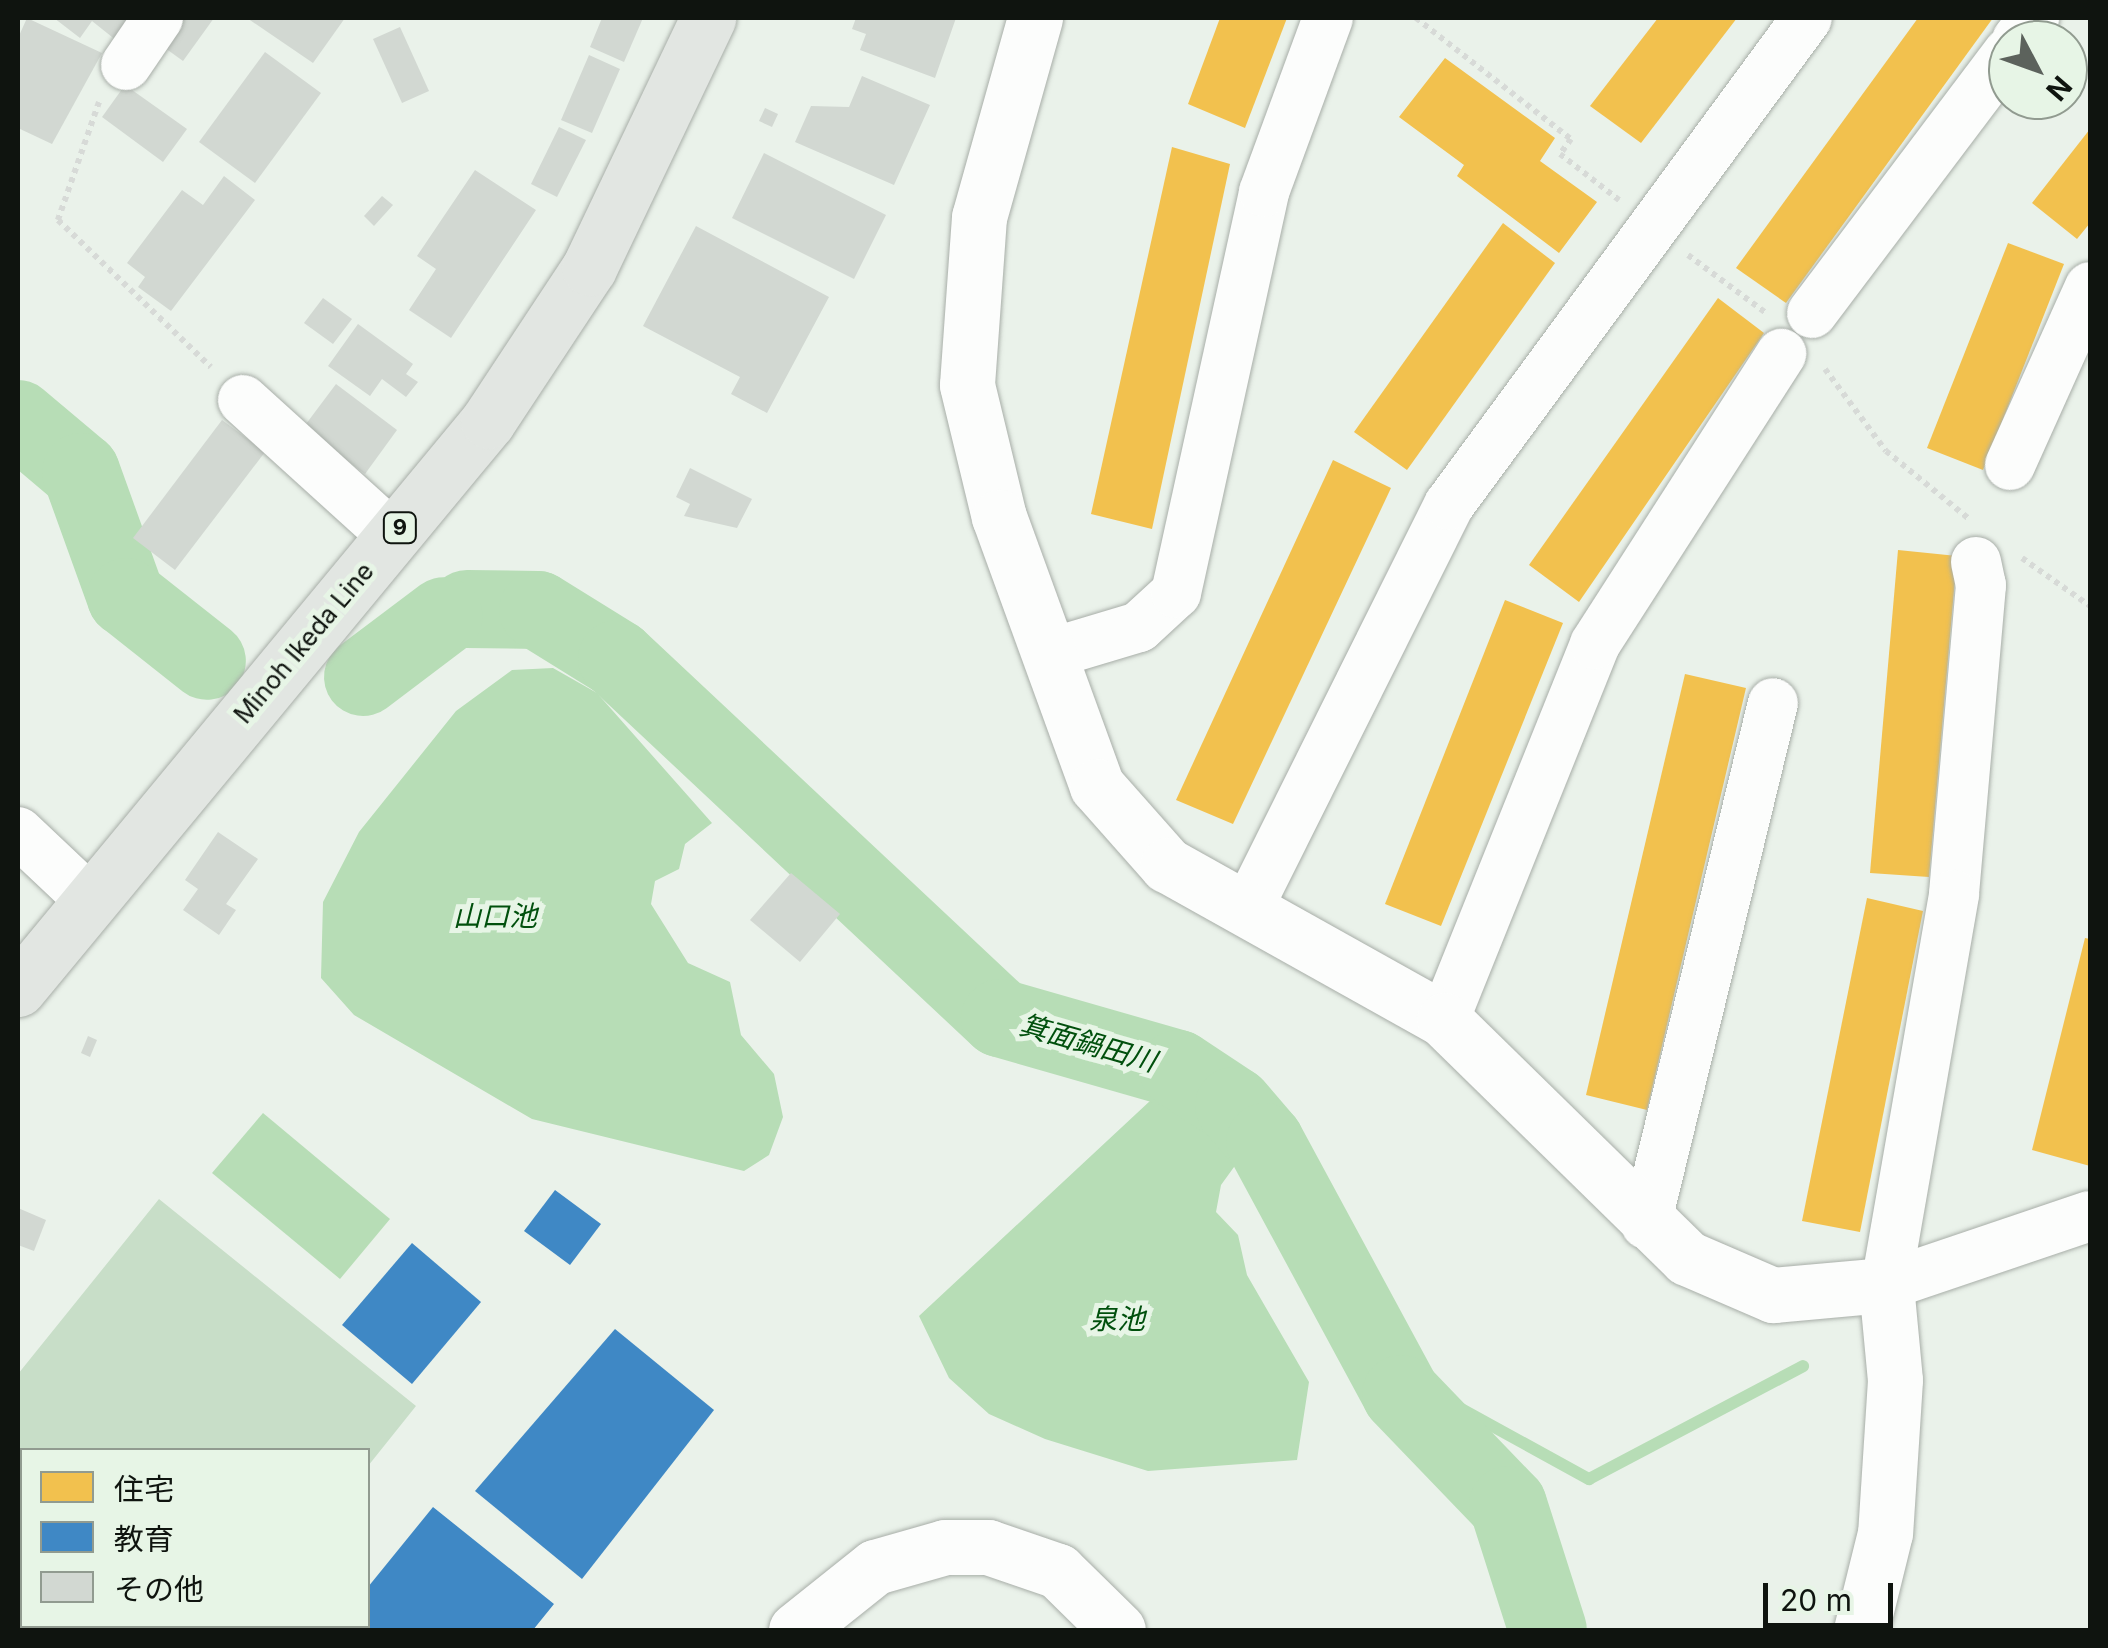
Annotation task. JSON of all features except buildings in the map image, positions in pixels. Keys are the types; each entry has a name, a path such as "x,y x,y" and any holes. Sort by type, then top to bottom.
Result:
{"main road":[{"name":"Minoh Ikeda Line","path":"18,989 488,422 589,268 708,18"}],"street":[{"path":"126,65 158,18"},
{"path":"1035,18 979,217 967,385 999,517 1097,786 1167,866 1444,1020 1646,1224 1687,1258 1773,1295 1886,1285 2090,1216"},
{"path":"1049,654 1138,627 1176,593 1264,192 1328,18"},
{"path":"1247,910 1410,570 1651,226 1807,18"},
{"path":"1444,1020 1595,644 1795,334 1988,79"},
{"path":"2010,465 2090,287"},
{"path":"244,400 394,536"},
{"path":"1861,1630 1885,1533 1895,1380 1886,1285 1954,895 1982,584 1981,546"},
{"path":"1646,1224 1773,703"},
{"path":"18,832 90,900"},
{"path":"793,1626 890,1561 988,1547 1058,1572 1118,1630"}],"path":[{"path":"1416,18 1571,139 1560,154 1795,334 1886,451 1981,546 2090,606"},
{"path":"126,65 74,158 58,220 244,400"}],"shaded area":[{"path":"159,1199 416,1406 370,1464 370,1448 20,1448 20,1628 128,1628 18,1630 18,1374"}],"water":[{"name":"山口池","path":"553,668 597,693 712,823 685,844 679,869 655,881 651,904 688,963 730,982 741,1035 774,1074 783,1117 769,1155 744,1171 532,1119 354,1015 321,978 323,902 359,832 456,711 512,670"},
{"name":"泉池","path":"1151,1100 1208,1124 1242,1156 1221,1185 1216,1212 1238,1235 1247,1275 1309,1382 1297,1460 1148,1471 1045,1439 989,1414 949,1378 919,1316"},
{"path":"263,1113 390,1219 340,1279 212,1173"}],"waterway":[{"name":"箕面鍋田川","path":"18,419 81,472 126,597 207,661"},
{"name":"箕面鍋田川","path":"467,609 538,610 617,659 1000,1018 1178,1069 1234,1106 1265,1142 1401,1394 1508,1505 1548,1630"},
{"name":"箕面鍋田川","path":"363,677 444,616"},
{"path":"1385,1367 1589,1479 1803,1366"}]}
